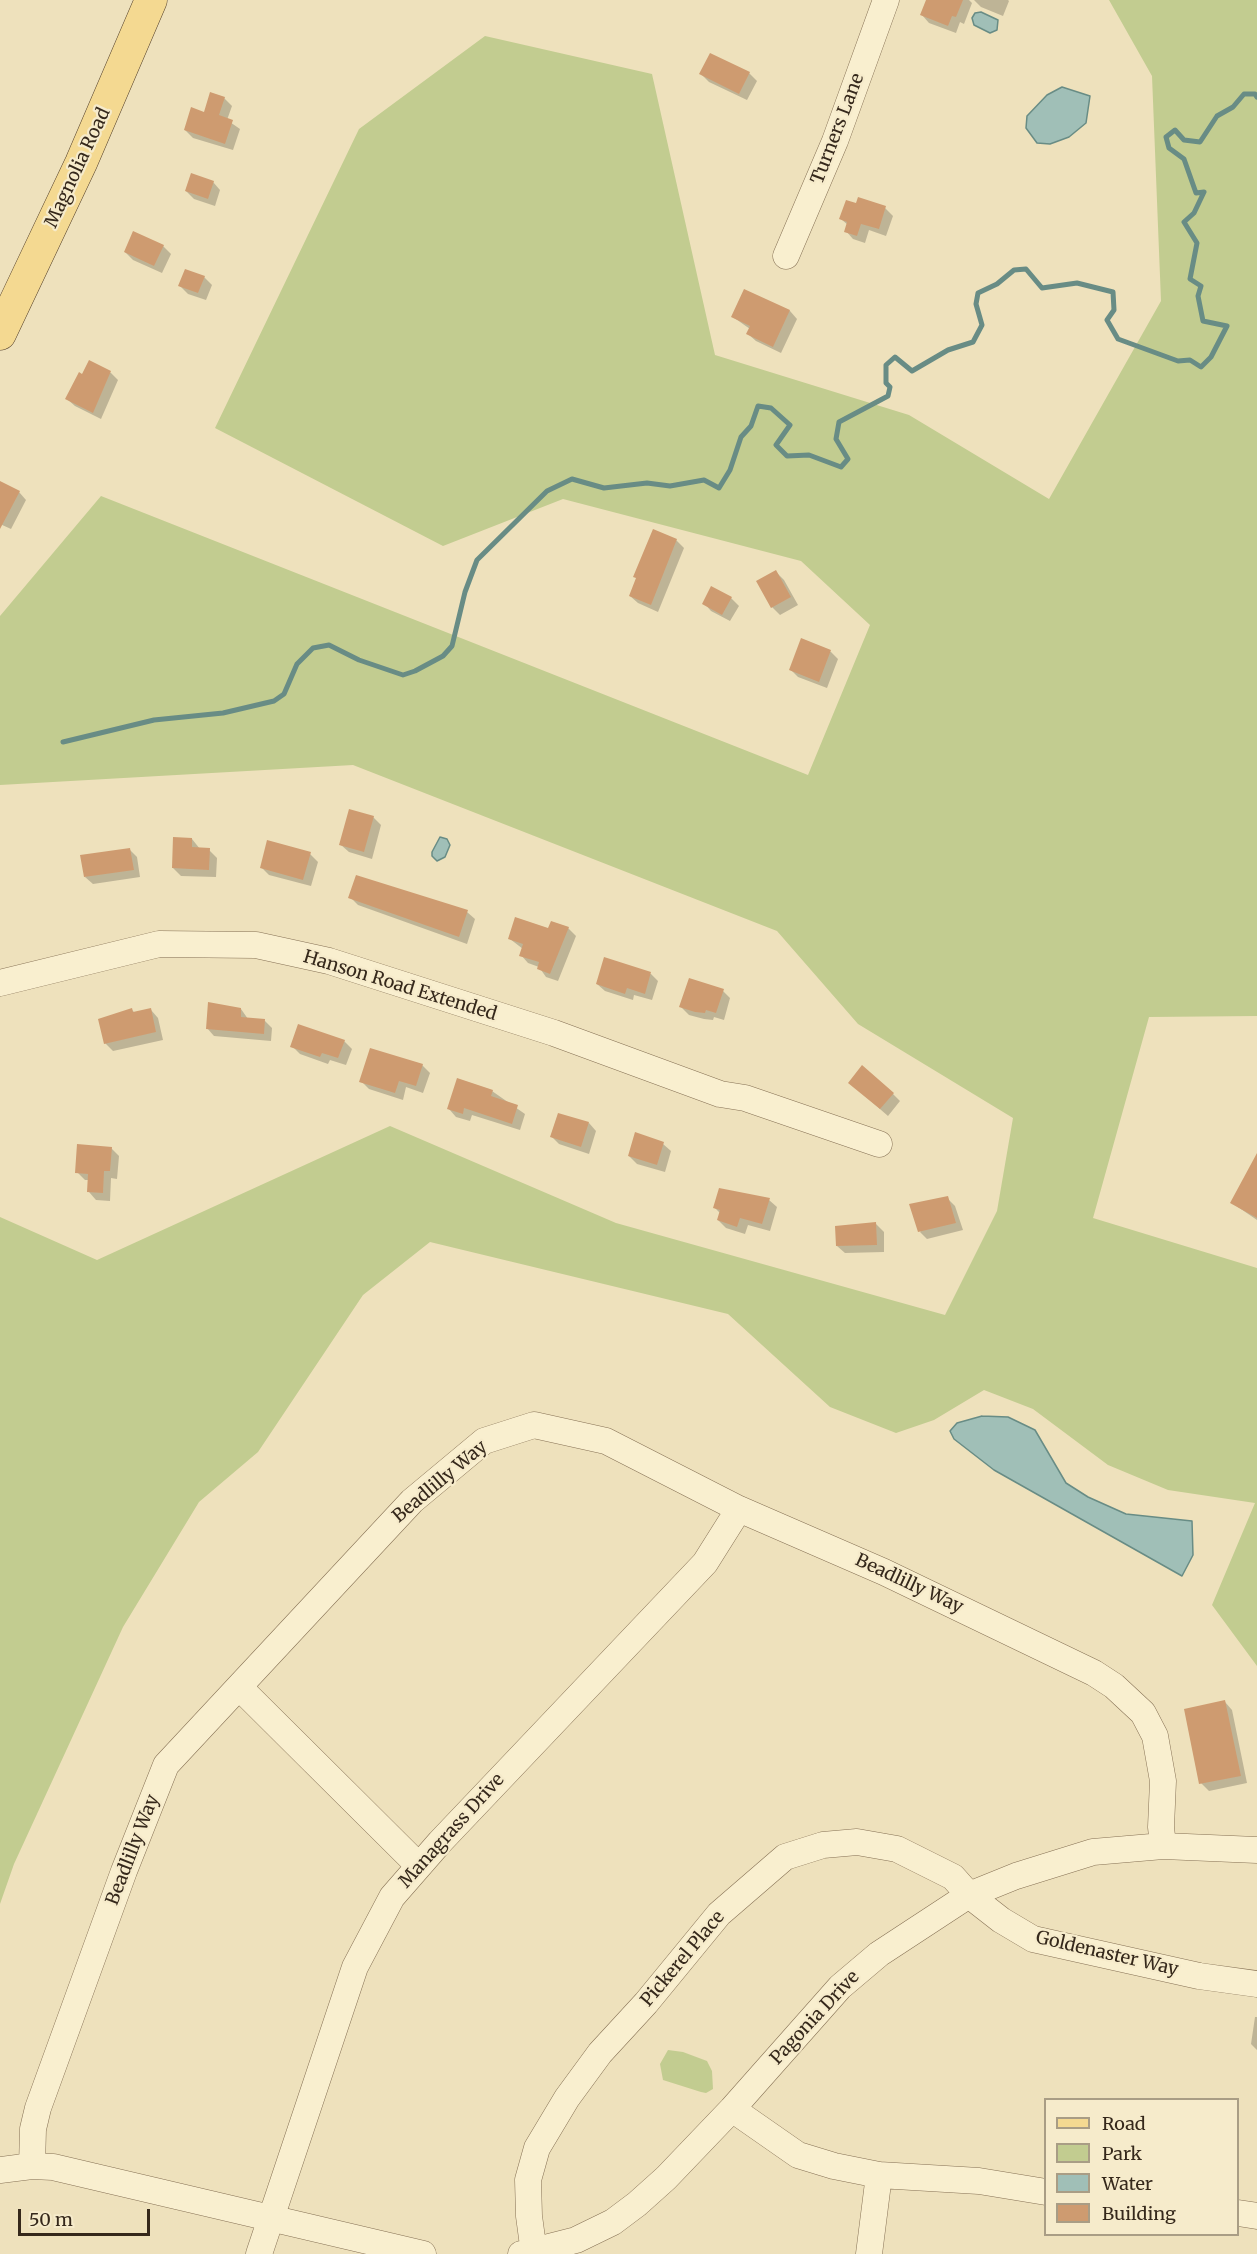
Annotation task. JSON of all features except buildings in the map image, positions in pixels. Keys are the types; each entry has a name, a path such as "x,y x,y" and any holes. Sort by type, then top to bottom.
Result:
{"main road":[{"name":"Magnolia Road","path":"0,334 81,163 151,0"}],"street":[{"name":"Turners Lane","path":"786,256 835,141 877,32 886,0"},
{"name":"Hanson Road Extended","path":"0,983 159,944 256,945 329,961 554,1033 720,1094 746,1098 879,1144"},
{"name":"Beadlilly Way","path":"32,2166 33,2129 38,2108 124,1871 166,1765 412,1501 484,1441 534,1425 606,1441 739,1509 884,1572 1094,1673 1114,1686 1143,1713 1155,1736 1163,1781 1161,1827 1163,1846"},
{"name":"Managrass Drive","path":"259,2254 269,2217 355,1967 392,1897 705,1563 739,1509"},
{"path":"238,1687 419,1866"},
{"name":"Pickerel Place","path":"527,2253 528,2180 537,2148 567,2098 600,2053 646,2004 719,1914 759,1878 785,1857 823,1845 857,1842 897,1849 953,1877 969,1895"},
{"name":"Pagonia Drive","path":"527,2253 576,2241 613,2222 666,2178 732,2109 840,1987 879,1954 969,1895 1016,1876 1093,1852 1163,1846 1257,1850"},
{"name":"Goldenaster Way","path":"969,1895 1001,1920 1033,1939 1199,1976 1257,1984"},
{"path":"732,2109 798,2155 879,2175 979,2181 1044,2192"},
{"path":"0,2170 53,2166 423,2254"},
{"path":"869,2254 879,2175"},
{"path":"1239,2213 1257,2216"}],"green space":[{"path":"1109,0 1257,0 1257,1016 1149,1017 1093,1218 1257,1268 1257,1666 1212,1605 1255,1503 1168,1490 1108,1465 1033,1409 984,1390 934,1420 896,1433 830,1407 728,1314 430,1242 363,1295 258,1452 199,1502 123,1627 14,1864 0,1904 0,1217 97,1260 390,1126 616,1223 945,1315 997,1211 1013,1118 858,1024 777,931 353,765 0,785 0,616 101,496 808,775 870,625 801,561 563,499 443,546 215,428 359,129 485,36 652,74 715,355 909,415 1049,499 1161,301 1152,76"},
{"path":"668,2050 683,2052 707,2061 712,2071 713,2089 706,2093 663,2080 660,2064"}],"water":[{"path":"981,12 998,20 997,30 990,33 974,25 972,18 975,13"},
{"path":"1062,87 1090,96 1086,123 1069,137 1050,144 1037,143 1026,128 1027,116 1047,95"},
{"path":"440,837 447,839 450,845 445,857 437,861 432,856 432,852"},
{"path":"982,1416 1008,1417 1035,1430 1066,1483 1088,1497 1126,1514 1192,1521 1193,1555 1182,1576 994,1470 954,1439 950,1431 957,1423"}],"waterway":[{"path":"63,742 154,720 223,713 274,701 284,694 297,664 313,648 329,645 359,660 403,675 415,671 443,656 452,646 465,592 477,560 547,491 572,479 604,488 647,483 670,486 704,480 719,488 730,470 741,437 751,426 758,406 771,408 790,425 776,445 787,456 809,455 841,467 848,459 836,439 839,422 888,396 890,387 886,383 886,365 895,357 912,371 948,350 973,342 982,325 976,304 978,293 997,284 1014,270 1026,269 1042,288 1077,283 1113,292 1114,310 1107,320 1118,339 1178,361 1190,360 1201,367 1211,357 1227,326 1203,321 1198,296 1201,286 1190,279 1197,243 1184,222 1194,213 1204,192 1196,193 1184,159 1169,148 1166,137 1175,130 1184,140 1200,142 1217,116 1233,107 1244,94 1255,94 1257,97"}]}
